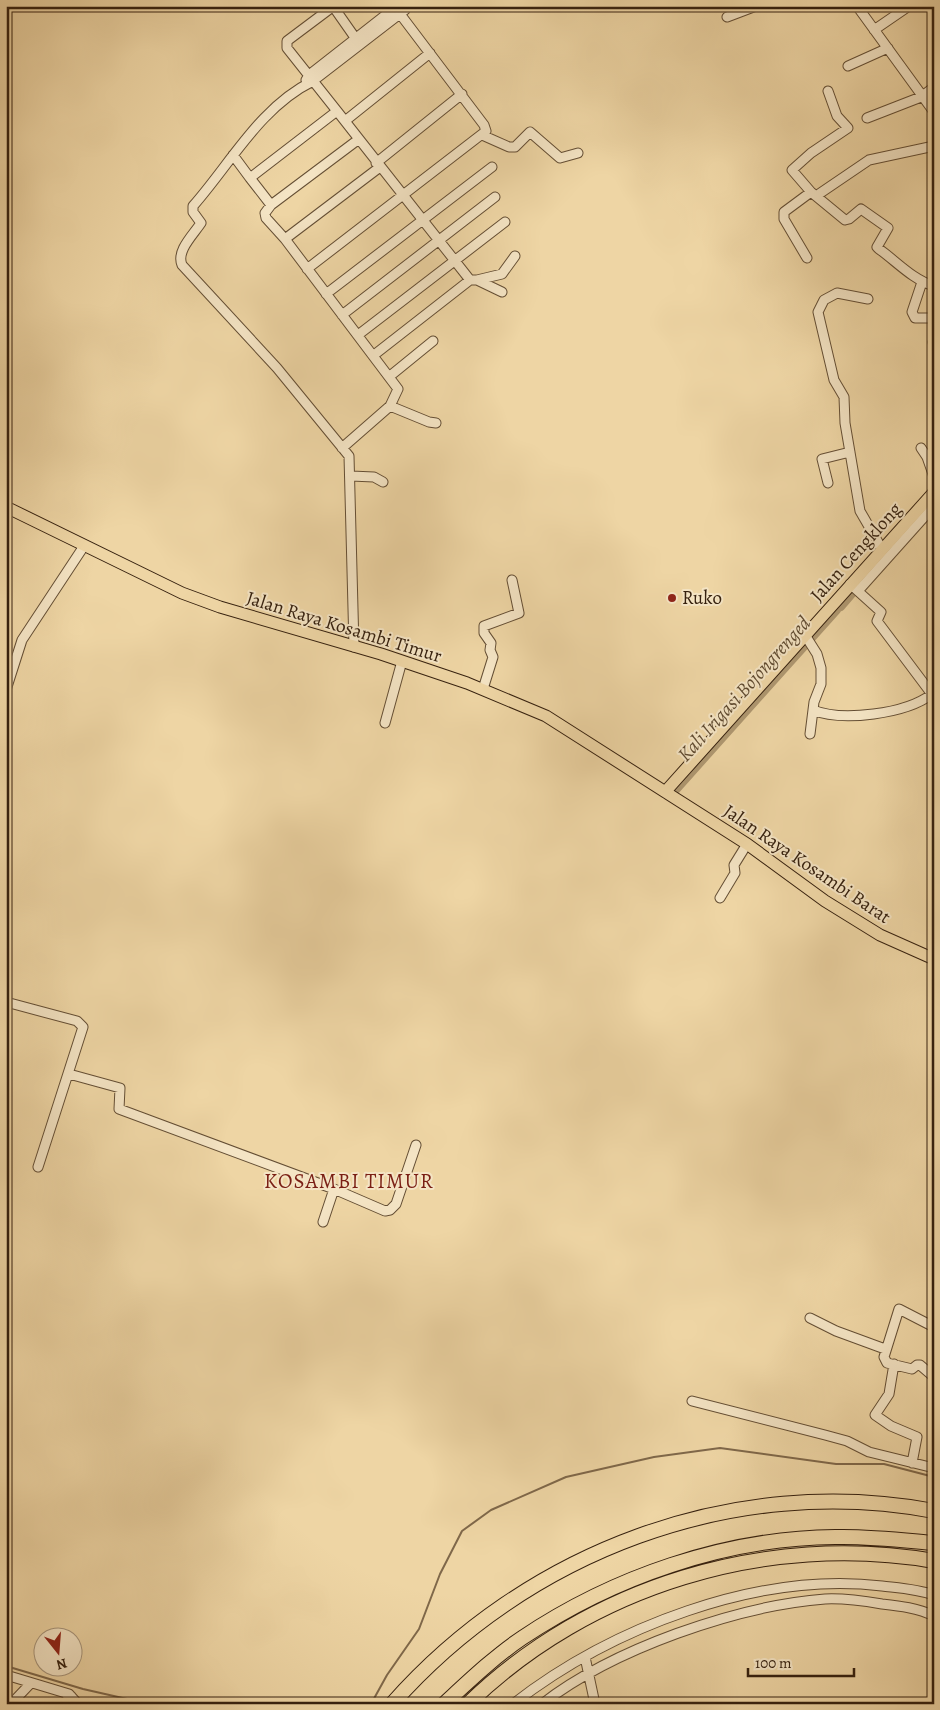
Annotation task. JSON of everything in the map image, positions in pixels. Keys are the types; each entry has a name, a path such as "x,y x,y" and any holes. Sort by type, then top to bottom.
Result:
{"highway":[{"path":"392,1704 446,1649 504,1604 579,1560 636,1536 704,1515 781,1504 848,1502 934,1511"},
{"path":"444,1704 479,1671 521,1639 566,1610 617,1585 674,1565 728,1549 826,1537 934,1543"},
{"path":"468,1704 512,1665 564,1630 626,1599 683,1577 733,1564 804,1555 874,1555 934,1561"}],"main road":[{"name":"Jalan Cengklong","path":"665,792 808,640 854,588 882,549 934,492"},
{"name":"Jalan Raya Kosambi Timur","path":"6,507 149,578 220,608 402,662 483,689 546,716 665,792"},
{"name":"Jalan Raya Kosambi Barat","path":"665,792 747,844 825,901 880,935 934,959"}],"street":[{"path":"726,17 756,6"},
{"path":"857,6 921,97 933,111"},
{"path":"874,30 909,6"},
{"path":"356,38 332,8 287,40 286,48 455,261 474,280 502,292"},
{"path":"354,647 350,458 277,368 180,262 181,253 201,223 192,208 257,125 356,38 399,8"},
{"path":"399,8 484,126 484,133"},
{"path":"311,78 399,8"},
{"path":"848,66 888,48"},
{"path":"345,121 430,53"},
{"path":"867,118 921,97 934,86"},
{"path":"828,91 837,116 848,128 811,153 792,170 814,194 845,220 850,219 861,209 888,228 878,249 922,282 934,286"},
{"path":"285,239 378,165 462,94"},
{"path":"250,178 336,111"},
{"path":"484,133 509,148 517,146 530,132 560,158 578,153"},
{"path":"307,269 484,133"},
{"path":"342,448 390,406 398,389 285,239 266,218 265,213 270,205 359,139"},
{"path":"807,258 784,219 784,212 869,160 934,146"},
{"path":"233,156 270,205"},
{"path":"326,294 492,167"},
{"path":"342,315 495,197"},
{"path":"358,335 505,222"},
{"path":"374,355 474,280 502,274 515,256"},
{"path":"922,282 912,312 915,318 928,318"},
{"path":"868,299 837,293 824,300 818,312 835,382 844,397 845,423 860,511 882,549"},
{"path":"390,376 433,341"},
{"path":"933,342 934,347"},
{"path":"390,406 436,423"},
{"path":"921,448 928,457 934,477"},
{"path":"828,483 822,459 850,452"},
{"path":"351,476 374,477 383,482"},
{"path":"812,710 826,715 842,716 892,710 915,704 933,696 877,621 881,612 854,588 933,509"},
{"path":"6,690 22,640 84,546"},
{"path":"483,689 493,657 490,650 492,643 484,633 484,626 519,613 512,580"},
{"path":"808,640 820,659 821,668 821,684 812,710 810,734"},
{"path":"385,723 402,662"},
{"path":"720,898 735,873 734,865 747,844"},
{"path":"6,1002 82,1024 83,1030 38,1167"},
{"path":"69,1074 120,1088 119,1109 334,1189 385,1211 390,1210 396,1204 416,1145"},
{"path":"323,1222 334,1189"},
{"path":"934,1327 899,1309 885,1349 885,1360 887,1363 912,1369 919,1365 934,1377"},
{"path":"810,1318 836,1331 885,1349"},
{"path":"894,1364 889,1394 874,1415 891,1426 917,1437 912,1463"},
{"path":"692,1401 825,1434 869,1452 934,1468"},
{"path":"513,1704 536,1686 603,1646 661,1621 731,1598 784,1586 824,1582 858,1583 922,1591 934,1595"},
{"path":"542,1704 611,1661 667,1638 736,1616 787,1604 827,1599 857,1600 907,1607 934,1616"},
{"path":"585,1657 595,1704"},
{"path":"6,1676 71,1696 78,1704"},
{"path":"11,1704 32,1683"},
{"path":"63,1704 71,1696"}],"waterway":[{"name":"Kali Irigasi Bojongrenged","path":"841,607 859,586"},
{"name":"Kali Irigasi Bojongrenged","path":"676,790 837,610"},
{"path":"371,1704 387,1675 419,1629 440,1574 462,1531 491,1510 566,1477 654,1457 720,1448 836,1464 884,1464 934,1477"},
{"path":"6,1666 83,1689 149,1704"}],"place":[{"name":"Ruko","path":"672,598"}],"district":[{"name":"KOSAMBI TIMUR","path":"349,1181"}]}
